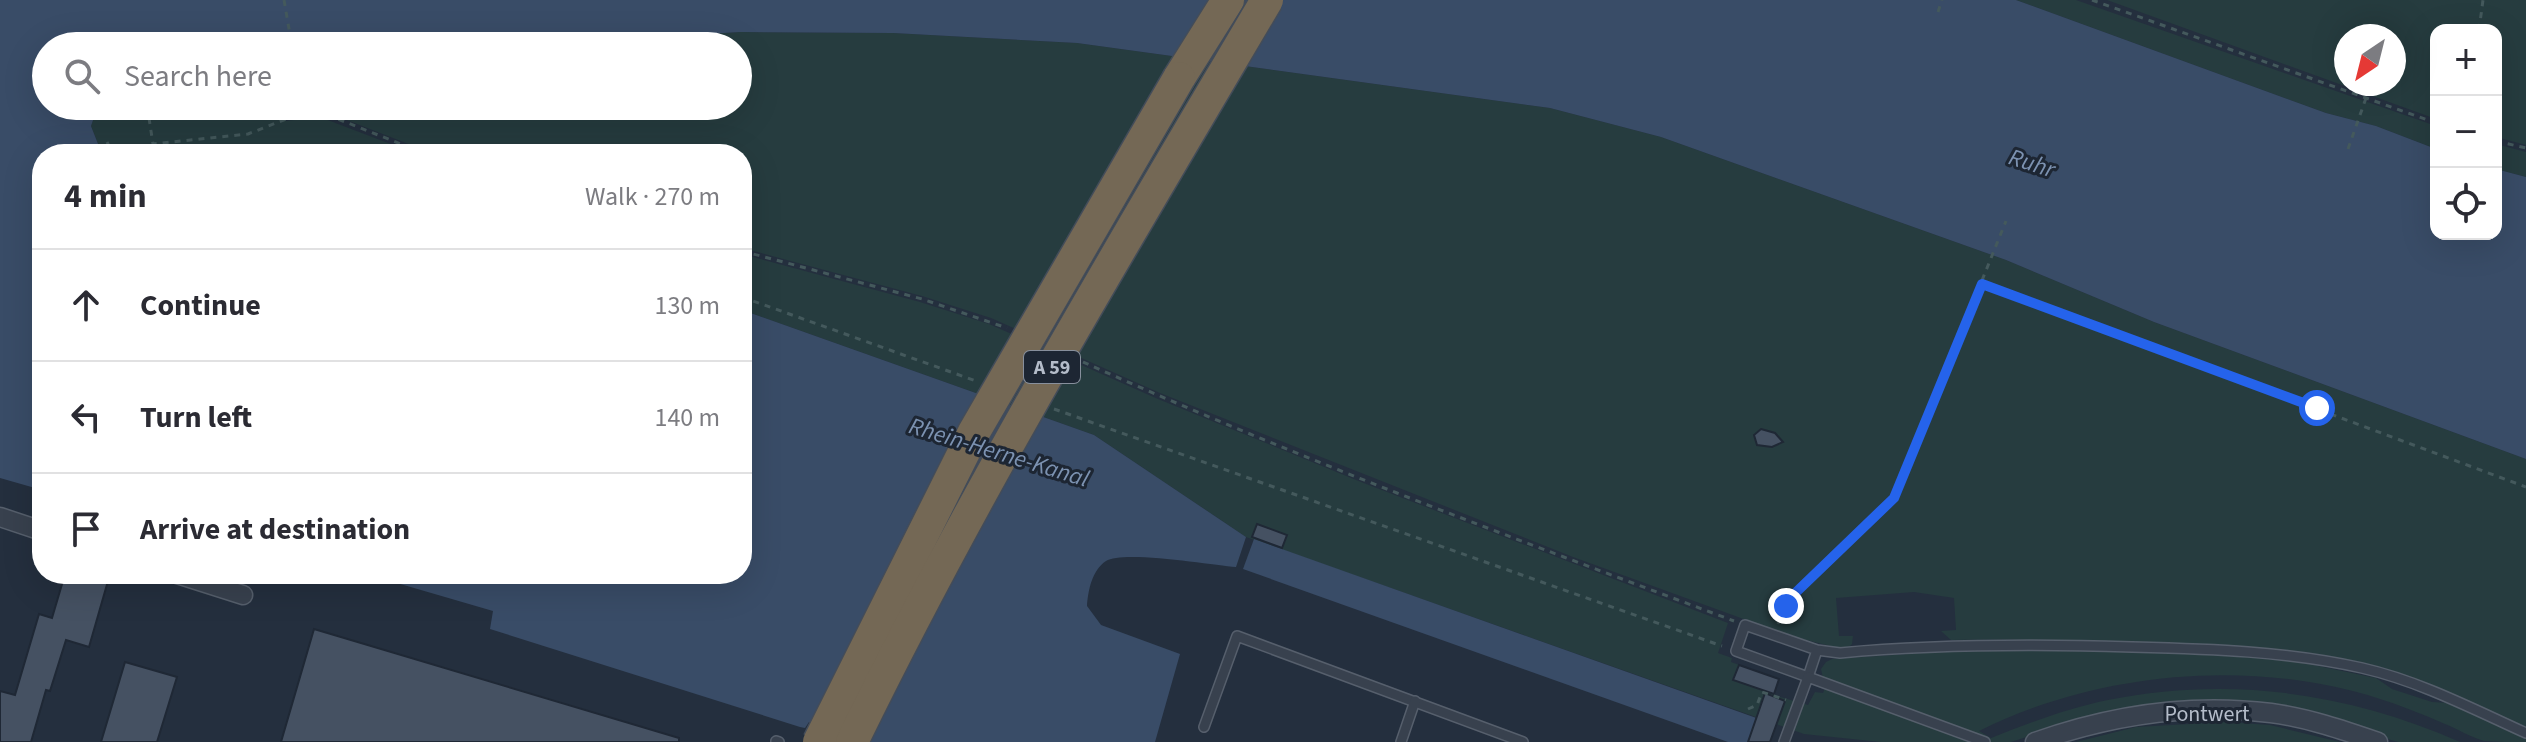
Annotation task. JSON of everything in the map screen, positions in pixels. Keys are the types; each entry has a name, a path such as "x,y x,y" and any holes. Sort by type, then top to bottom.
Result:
{"highway":[{"name":"A 59","path":"819,742 974,432 1081,244 1228,0"},
{"name":"A 59","path":"852,742 887,670 1015,433 1113,259 1267,0"}],"street":[{"path":"0,517 32,528"},
{"path":"208,584 243,595"},
{"name":"Pontwert","path":"2040,740 2135,715 2227,710 2272,713 2322,724 2378,742"}],"lane":[{"path":"1985,742 1736,651 1745,625 1817,650 1840,653 2001,643 2202,649 2296,656 2363,668 2403,680 2526,733"},
{"path":"1204,727 1237,636 1523,742"},
{"path":"1784,742 1817,650"},
{"path":"1401,742 1415,701"}],"path":[{"path":"284,0 290,32"},
{"path":"1938,12 1942,0"},
{"path":"2092,0 2430,121"},
{"path":"2480,24 2483,0"},
{"path":"2348,149 2366,98"},
{"path":"149,120 153,144 248,134 284,120"},
{"path":"336,120 399,144"},
{"path":"2502,142 2526,148"},
{"path":"1773,635 1788,600 1894,498 2006,221"},
{"path":"752,254 922,299 1010,329"},
{"path":"1982,284 2526,487"},
{"path":"752,301 982,383"},
{"path":"1074,358 1160,397 1377,484 1745,625"},
{"path":"1054,409 1736,651"},
{"path":"1748,709 1757,705 1762,692 1798,704"}],"green space":[{"path":"2016,0 2076,0 2334,90 2334,96 2350,96 2430,124 2430,147 2376,126 2326,113"},
{"path":"2107,0 2526,0 2526,145 2502,139 2502,24 2430,24 2430,117 2372,96 2406,96 2406,24 2334,24 2334,82"},
{"path":"752,32 893,33 1077,43 1550,108 1661,137 2006,260 2154,322 2526,459 2526,728 2405,675 2335,657 2252,647 1951,640 1941,631 1956,630 1954,598 1914,592 1836,598 1839,636 1853,636 1849,647 1835,647 1793,637 1573,557 1160,393 991,318 922,296 752,251 752,144 408,144 347,120 752,120"},
{"path":"93,120 328,120 391,144 98,144 91,126"},
{"path":"2502,146 2526,152 2526,177 2502,171"},
{"path":"752,257 989,324 1158,399 1361,482 1728,623 1718,653 1732,658 1731,662 1779,679 1774,695 1808,705 1815,692 1823,693 1828,681 1823,678 1821,669 1832,659 2002,648 2202,653 2294,661 2376,678 2392,689 2432,702 2447,703 2526,738 2526,742 2484,741 2377,698 2328,686 2278,678 2226,675 2175,677 2073,695 1979,731 1991,738 2078,707 2153,693 2198,689 2243,690 2331,700 2418,725 2460,742 2398,742 2274,706 2225,701 2133,707 2084,718 2011,742 1881,742 1804,734 1246,537 1094,435 752,314"},
{"path":"2226,722 2270,725 2340,742 2076,742 2136,727"}],"water":[{"name":"Ruhr","path":"0,0 2016,0 2326,113 2376,126 2430,147 2430,240 2502,240 2502,171 2526,177 2526,459 2154,322 2006,260 1661,137 1550,108 1077,43 893,33 32,32 32,120 93,120 91,126 98,144 32,144 32,487 0,478"},
{"name":"Rhein-Herne-Kanal","path":"752,314 1094,435 1246,537 1236,567 1130,557 1106,561 1094,575 1087,606 1101,625 1180,654 1155,742 855,742 809,722 805,728 800,727 490,629 493,611 400,584 752,584"},
{"path":"1254,539 1762,720 1754,742 1728,742 1243,569"}],"building":[{"path":"1761,429 1775,433 1783,442 1772,447 1757,445 1754,435"},
{"path":"1257,524 1287,535 1282,548 1252,537"},
{"path":"62,584 107,584 89,647 66,640 50,691 46,690 31,742 0,742 0,691 15,695 39,614 52,618"},
{"path":"314,629 679,738 679,742 281,742"},
{"path":"125,662 177,677 157,742 101,742"},
{"path":"1739,665 1779,679 1774,694 1733,680"},
{"path":"1765,693 1785,701 1770,742 1748,742"}],"route":[{"path":"1786,606 1788,600 1894,498 1982,284 2317,408"}]}
